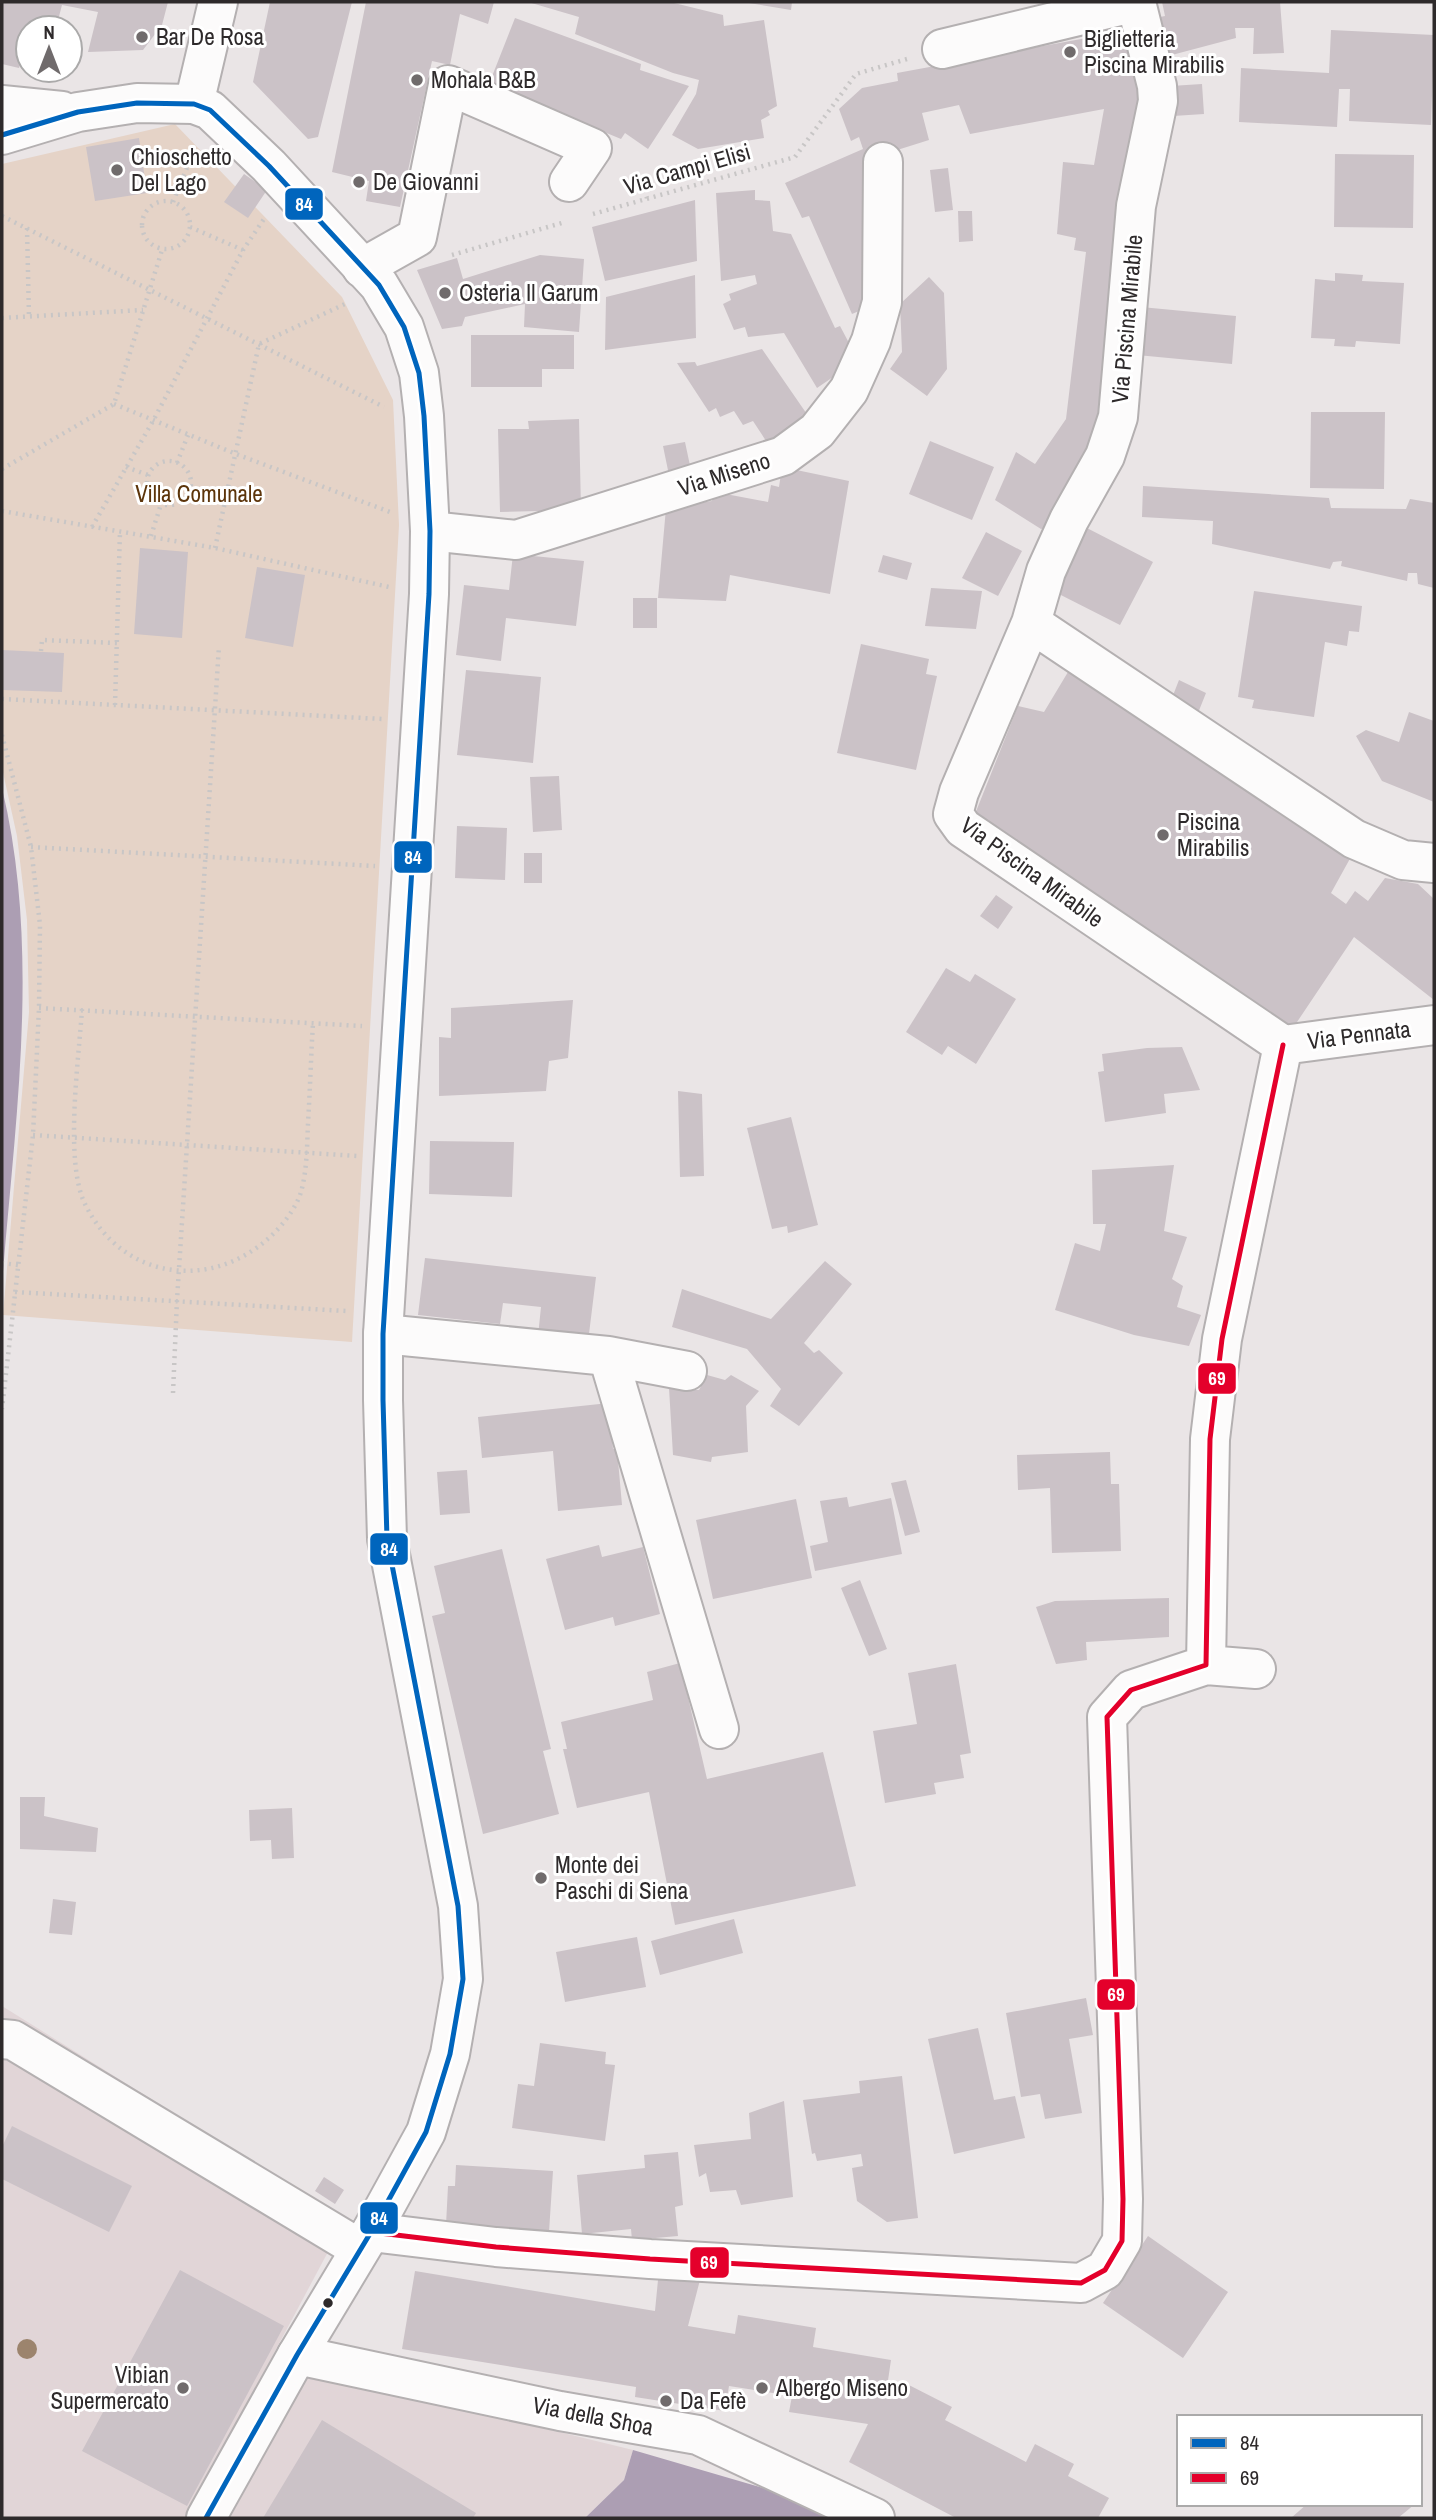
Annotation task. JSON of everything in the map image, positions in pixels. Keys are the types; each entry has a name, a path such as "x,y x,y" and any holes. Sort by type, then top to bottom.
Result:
{"street":[{"path":"202,107 218,2"},
{"path":"942,49 1136,2"},
{"name":"Via Piscina Mirabile","path":"1136,2 1157,86 1158,101 1136,206 1118,417 1105,456 1069,520 1046,571 1031,622 959,792 953,814 963,828 1283,1045"},
{"path":"359,283 416,237 449,85 592,148 576,199"},
{"path":"2,135 78,113 137,103 202,107 269,166 359,283 379,285 404,327 419,373 424,416 414,523 429,594 383,1334 383,1400 387,1539 458,1906 463,1979 450,2054 426,2132 206,2518"},
{"path":"2,105 78,113"},
{"name":"Via Miseno","path":"414,523 516,540 783,456 817,431 849,390 871,341 882,302 883,162"},
{"path":"1031,622 1354,839 1403,860 1434,863"},
{"name":"Via Pennata","path":"1283,1045 1434,1025"},
{"path":"1206,1665 1210,1439 1220,1352 1283,1045"},
{"path":"383,1334 608,1356 687,1371"},
{"path":"608,1356 719,1730"},
{"path":"2,2039 13,2040 365,2241 1081,2283 1105,2270 1122,2241 1123,2199 1107,1717 1131,1690 1206,1665 1256,1669"},
{"name":"Via della Shoa","path":"297,2355 560,2411 698,2435 876,2518"}],"path":[{"name":"Via Campi Elisi","path":"576,199 647,198 795,157 856,74 942,49"},
{"path":"173,202 202,107"},
{"path":"644,190 647,198"},
{"path":"165,201 173,202 186,212 190,227 178,247 162,250 148,243 143,236 142,220 150,206 165,201"},
{"path":"2,216 388,410"},
{"path":"92,527 153,421 243,250 266,216"},
{"path":"442,258 570,220"},
{"path":"190,227 243,250"},
{"path":"27,228 29,317"},
{"path":"2,469 114,404 162,250"},
{"path":"215,548 259,345 359,283"},
{"path":"2,318 143,310"},
{"path":"114,404 414,523"},
{"path":"177,463 188,435"},
{"path":"170,461 177,463 188,473 189,491 176,504 161,504 150,495 148,475 157,465 170,461"},
{"path":"126,467 148,475"},
{"path":"189,491 224,503"},
{"path":"151,536 161,504"},
{"path":"2,512 215,548 391,587"},
{"path":"115,705 120,531"},
{"path":"41,652 42,640 117,643"},
{"path":"173,1393 219,646"},
{"path":"2,699 394,719"},
{"path":"2,735 31,847 40,925 33,1135 2,1409"},
{"path":"31,847 387,867"},
{"path":"39,1008 364,1026"},
{"path":"82,1009 74,1137 75,1173 85,1204 105,1234 129,1255 154,1267 179,1272 203,1271 234,1262 283,1225 301,1193 307,1152 313,1023"},
{"path":"33,1135 368,1156"},
{"path":"3,1263 18,1265"},
{"path":"15,1292 347,1311"}],"shaded area":[{"path":"2,788 14,849 23,973 18,1098 2,1284"},
{"path":"2,2006 345,2220 186,2518 2,2518"},
{"path":"310,2371 633,2450 624,2480 585,2518 230,2518"},
{"path":"633,2450 808,2501 837,2518 585,2518 624,2480"}],"green space":[{"name":"Villa Comunale","path":"175,124 342,297 393,400 399,525 352,1342 3,1315 29,1012 27,920 17,836 2,768 2,164"}],"building":[{"path":"2,2 168,2 162,25 143,50 88,52 98,12 62,5 60,14 14,14 14,67 2,64"},
{"path":"270,2 352,2 318,137 308,139 253,82"},
{"path":"366,2 494,2 488,24 460,14 450,65 432,61 400,207 366,201 369,181 332,172"},
{"path":"528,2 670,2 723,15 724,26 764,20 777,106 768,111 770,115 761,120 764,138 698,149 672,135 696,94 699,80 673,73 575,34 579,17"},
{"path":"743,2 792,2 791,10"},
{"path":"1162,2 1280,2 1284,53 1253,54 1254,28 1235,28 1236,38 1168,56 1155,18 1165,16"},
{"path":"515,18 641,64 640,70 689,86 648,149 625,133 621,139 489,84"},
{"path":"1130,30 1145,103 1108,421 1059,526 1041,529 995,500 1016,452 1035,464 1066,419 1086,252 1074,250 1076,238 1057,234 1063,162 1094,165 1104,109 970,134 959,105 922,113 929,140 875,157 873,305 852,314 809,216 802,218 785,183 863,149 859,137 851,141 839,109 862,88 898,81 897,73"},
{"path":"1331,30 1434,35 1431,125 1349,121 1350,89 1339,89 1337,127 1239,122 1241,68 1329,73"},
{"path":"1202,84 1204,114 1173,116 1171,86"},
{"name":"Chioschetto Del Lago","path":"139,138 147,193 95,201 86,147"},
{"path":"1335,154 1414,155 1413,228 1334,227"},
{"path":"948,168 953,210 935,212 930,170"},
{"path":"244,174 267,190 248,218 224,202"},
{"path":"755,190 755,200 770,201 773,231 791,234 835,328 840,326 858,360 817,388 784,333 748,337 745,327 734,330 723,304 731,300 729,294 757,284 755,275 721,281 716,193"},
{"path":"695,200 697,261 605,281 592,227"},
{"path":"958,211 972,211 973,241 959,242"},
{"path":"540,255 584,259 579,332 524,327 525,304 465,317 462,326 442,329 417,270 457,258 463,279"},
{"path":"1335,273 1363,275 1362,281 1404,283 1400,344 1356,341 1355,347 1334,346 1335,339 1311,338 1315,279 1335,281"},
{"path":"695,275 696,338 605,350 606,297"},
{"path":"929,277 944,293 947,369 927,396 890,369 902,352 900,304"},
{"path":"1141,307 1236,316 1232,364 1137,355"},
{"path":"471,335 574,335 574,369 542,369 542,387 471,387"},
{"path":"762,349 811,420 768,444 753,421 743,425 734,411 720,417 716,408 709,412 677,363 695,362 697,366"},
{"path":"1311,412 1385,412 1384,489 1310,488"},
{"path":"579,419 581,510 500,512 498,429 529,429 528,421"},
{"path":"930,441 994,467 972,520 909,494"},
{"path":"685,442 692,475 670,480 663,446"},
{"path":"782,467 849,481 830,594 730,575 726,601 658,598 666,508 712,501 715,492 768,502 771,485 779,487"},
{"path":"1143,486 1329,498 1331,508 1406,509 1410,499 1434,503 1434,588 1418,584 1417,573 1408,573 1407,581 1341,566 1342,561 1333,562 1330,569 1212,544 1213,521 1142,517"},
{"path":"1083,526 1153,562 1120,625 1051,590"},
{"path":"986,532 1022,551 998,596 962,578"},
{"path":"140,548 188,552 182,638 134,634"},
{"path":"513,554 584,561 576,626 506,618 501,661 456,655 464,585 509,590"},
{"path":"883,555 912,563 907,580 878,572"},
{"path":"257,567 305,575 293,647 245,638"},
{"path":"931,588 982,591 976,629 925,626"},
{"path":"1254,591 1362,606 1359,632 1349,631 1347,646 1325,642 1314,717 1252,708 1254,700 1238,697"},
{"path":"633,598 657,598 657,628 633,628"},
{"path":"861,644 929,659 926,674 937,676 916,770 837,753"},
{"path":"2,650 64,653 62,692 3,690"},
{"name":"Piscina Mirabilis","path":"1071,667 1352,855 1331,893 1346,904 1355,891 1368,901 1385,878 1418,884 1434,899 1434,1000 1354,937 1291,1031 975,814 1018,706 1044,712"},
{"path":"466,670 541,677 533,763 457,755"},
{"path":"1179,680 1206,693 1196,718 1170,703"},
{"path":"1409,712 1434,721 1434,802 1382,781 1356,736 1366,730 1399,742"},
{"path":"559,776 562,830 533,832 530,777"},
{"path":"457,826 507,828 505,880 455,878"},
{"path":"524,853 542,853 542,883 524,883"},
{"path":"996,895 1013,907 998,929 980,916"},
{"path":"946,968 970,982 975,974 1016,999 976,1064 948,1046 942,1055 906,1032"},
{"path":"573,1000 568,1058 549,1061 546,1091 439,1096 439,1037 451,1038 451,1008"},
{"path":"1182,1047 1200,1090 1164,1094 1166,1113 1105,1122 1098,1072 1104,1071 1102,1054"},
{"path":"678,1091 702,1094 704,1176 680,1177"},
{"path":"791,1117 818,1225 788,1233 787,1226 772,1229 747,1128"},
{"path":"430,1141 514,1142 512,1197 429,1194"},
{"path":"1174,1165 1164,1231 1187,1237 1172,1279 1183,1286 1177,1307 1201,1315 1189,1346 1134,1335 1055,1310 1075,1243 1100,1251 1106,1224 1093,1224 1092,1170"},
{"path":"425,1258 596,1277 588,1342 538,1336 541,1307 503,1303 500,1324 418,1315"},
{"path":"825,1261 852,1284 804,1343 814,1353 819,1350 843,1373 799,1426 770,1406 781,1389 747,1349 672,1327 682,1289 771,1319"},
{"path":"707,1375 725,1380 731,1375 759,1391 746,1406 748,1452 712,1457 711,1462 673,1455 669,1388 699,1390"},
{"path":"609,1403 613,1449 617,1449 622,1505 558,1511 553,1451 482,1458 478,1417"},
{"path":"1110,1452 1111,1484 1119,1484 1121,1551 1052,1553 1050,1488 1018,1490 1017,1455"},
{"path":"467,1470 470,1513 440,1515 437,1472"},
{"path":"906,1480 920,1532 905,1536 891,1483"},
{"path":"847,1497 849,1507 891,1498 902,1554 815,1571 810,1546 828,1542 820,1501"},
{"path":"796,1499 812,1578 713,1599 696,1520"},
{"path":"599,1545 602,1557 643,1547 660,1614 615,1626 613,1617 565,1630 546,1559"},
{"path":"502,1549 551,1749 543,1751 559,1814 483,1834 432,1616 445,1613 434,1566"},
{"path":"860,1580 887,1649 869,1656 841,1588"},
{"path":"1169,1598 1169,1637 1086,1642 1087,1660 1056,1664 1036,1607 1055,1601"},
{"path":"680,1663 707,1779 823,1752 856,1886 675,1925 649,1792 577,1808 563,1749 567,1749 561,1722 653,1700 647,1672"},
{"path":"956,1664 971,1753 960,1755 964,1778 934,1783 936,1794 885,1803 873,1731 917,1724 908,1673"},
{"path":"20,1797 45,1797 44,1816 98,1828 96,1852 20,1849"},
{"path":"292,1808 294,1858 272,1859 271,1840 250,1841 249,1810"},
{"path":"53,1899 76,1902 72,1935 49,1933"},
{"path":"734,1919 743,1953 660,1975 651,1941"},
{"path":"637,1937 646,1987 565,2002 556,1952"},
{"path":"1086,1998 1093,2035 1069,2039 1082,2113 1045,2119 1040,2094 1021,2097 1006,2013"},
{"path":"978,2028 994,2100 1015,2096 1025,2138 954,2154 928,2039"},
{"path":"540,2043 606,2052 605,2064 615,2065 605,2141 512,2128 518,2084 534,2086"},
{"path":"902,2076 918,2218 887,2222 857,2201 852,2168 863,2166 861,2154 817,2161 815,2153 812,2154 803,2100 860,2093 859,2081"},
{"path":"784,2101 793,2197 741,2205 736,2190 710,2192 706,2173 699,2177 694,2145 751,2139 749,2113"},
{"path":"12,2126 132,2186 109,2232 2,2179 2,2147"},
{"path":"678,2152 683,2205 675,2207 678,2236 632,2240 631,2229 582,2234 577,2175 645,2168 644,2155"},
{"path":"456,2165 553,2171 549,2232 446,2225 448,2186 455,2186"},
{"path":"324,2177 344,2190 335,2204 315,2191"},
{"path":"1148,2236 1228,2292 1183,2358 1103,2303"},
{"name":"Vibian Supermercato","path":"180,2270 284,2326 187,2506 82,2451"},
{"path":"415,2271 655,2311 658,2280 700,2280 688,2326 735,2334 738,2315 816,2328 813,2347 891,2360 886,2394 894,2399 903,2382 952,2407 945,2420 1026,2462 1035,2444 1074,2464 1068,2476 1109,2498 1098,2518 956,2518 849,2462 868,2424 789,2412 792,2396 729,2386 725,2411 635,2397 636,2387 402,2349"},
{"path":"322,2420 476,2513 473,2518 263,2518"},
{"path":"1305,2506 1413,2506 1398,2518 1291,2518"}],"transit line":[{"name":"84","path":"2,135 78,112 137,103 194,104 210,110 269,166 379,285 404,327 419,373 424,416 430,531 429,594 383,1334 383,1400 387,1539 458,1906 463,1979 450,2054 426,2132 206,2518"},
{"name":"69","path":"371,2232 496,2247 650,2259 1081,2283 1105,2270 1122,2241 1123,2199 1107,1717 1131,1690 1206,1665 1210,1439 1222,1339 1283,1045"}],"place":[{"name":"Bar De Rosa","path":"142,37"},
{"name":"Biglietteria Piscina Mirabilis","path":"1070,52"},
{"name":"Mohala B&B","path":"417,80"},
{"name":"Chioschetto Del Lago","path":"117,170"},
{"name":"De Giovanni","path":"359,182"},
{"name":"Osteria Il Garum","path":"445,293"},
{"name":"Piscina Mirabilis","path":"1163,835"},
{"name":"Monte dei Paschi di Siena","path":"541,1878"},
{"name":"Vibian Supermercato","path":"183,2388"},
{"name":"Albergo Miseno","path":"762,2388"},
{"name":"Da Fefè","path":"666,2401"}]}
